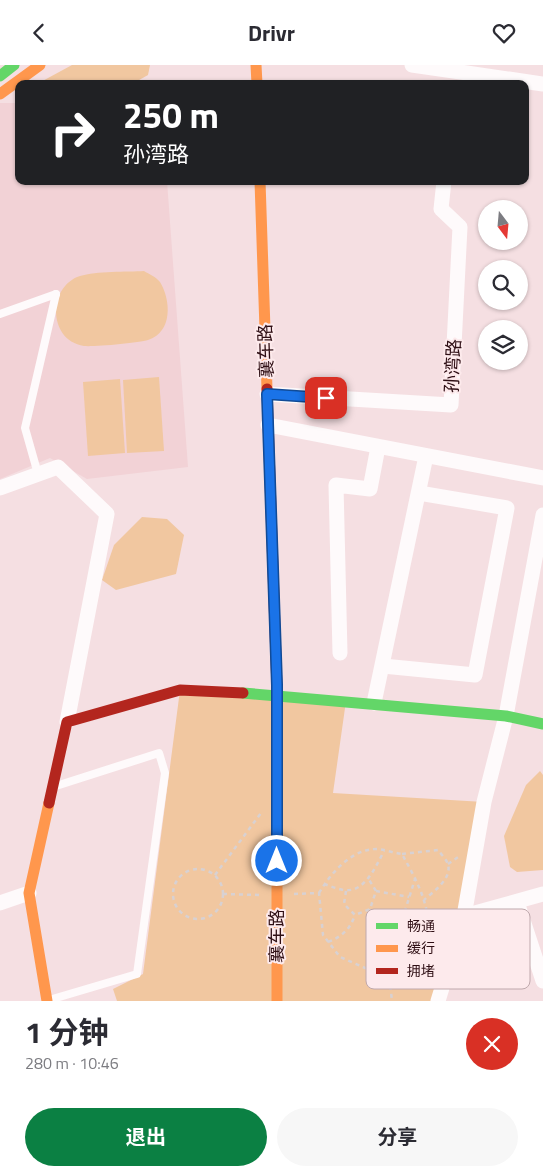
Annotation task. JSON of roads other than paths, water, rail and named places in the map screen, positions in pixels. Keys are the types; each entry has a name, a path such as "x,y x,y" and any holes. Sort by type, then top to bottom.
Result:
{"main road":[{"path":"0,76 14,65"},
{"path":"19,80 40,65"},
{"path":"256,65 257,80"},
{"path":"0,94 15,83"},
{"name":"襄车路","path":"260,185 277,694 277,1001"},
{"path":"47,1001 28,893 67,722 180,690 277,694 374,703 506,717 543,724"}],"street":[{"path":"412,65 454,73 511,80"},
{"path":"529,82 543,84"},
{"name":"孙湾路","path":"267,394 451,405 460,227 441,209 444,185"},
{"path":"268,425 543,478"},
{"path":"340,653 336,485 370,489 378,447"},
{"path":"374,703 426,456"},
{"path":"0,488 58,467 107,514 67,722"},
{"path":"383,666 475,675 507,508 419,493"},
{"path":"465,909 484,802 506,717 543,515"},
{"path":"0,903 28,893"},
{"path":"492,909 543,894"},
{"path":"517,902 519,909"},
{"path":"530,942 543,981"},
{"path":"438,1001 442,989"}],"lane":[{"path":"0,314 56,294 26,428 38,474"},
{"path":"47,1001 137,973 165,773 159,753 52,787"}]}
